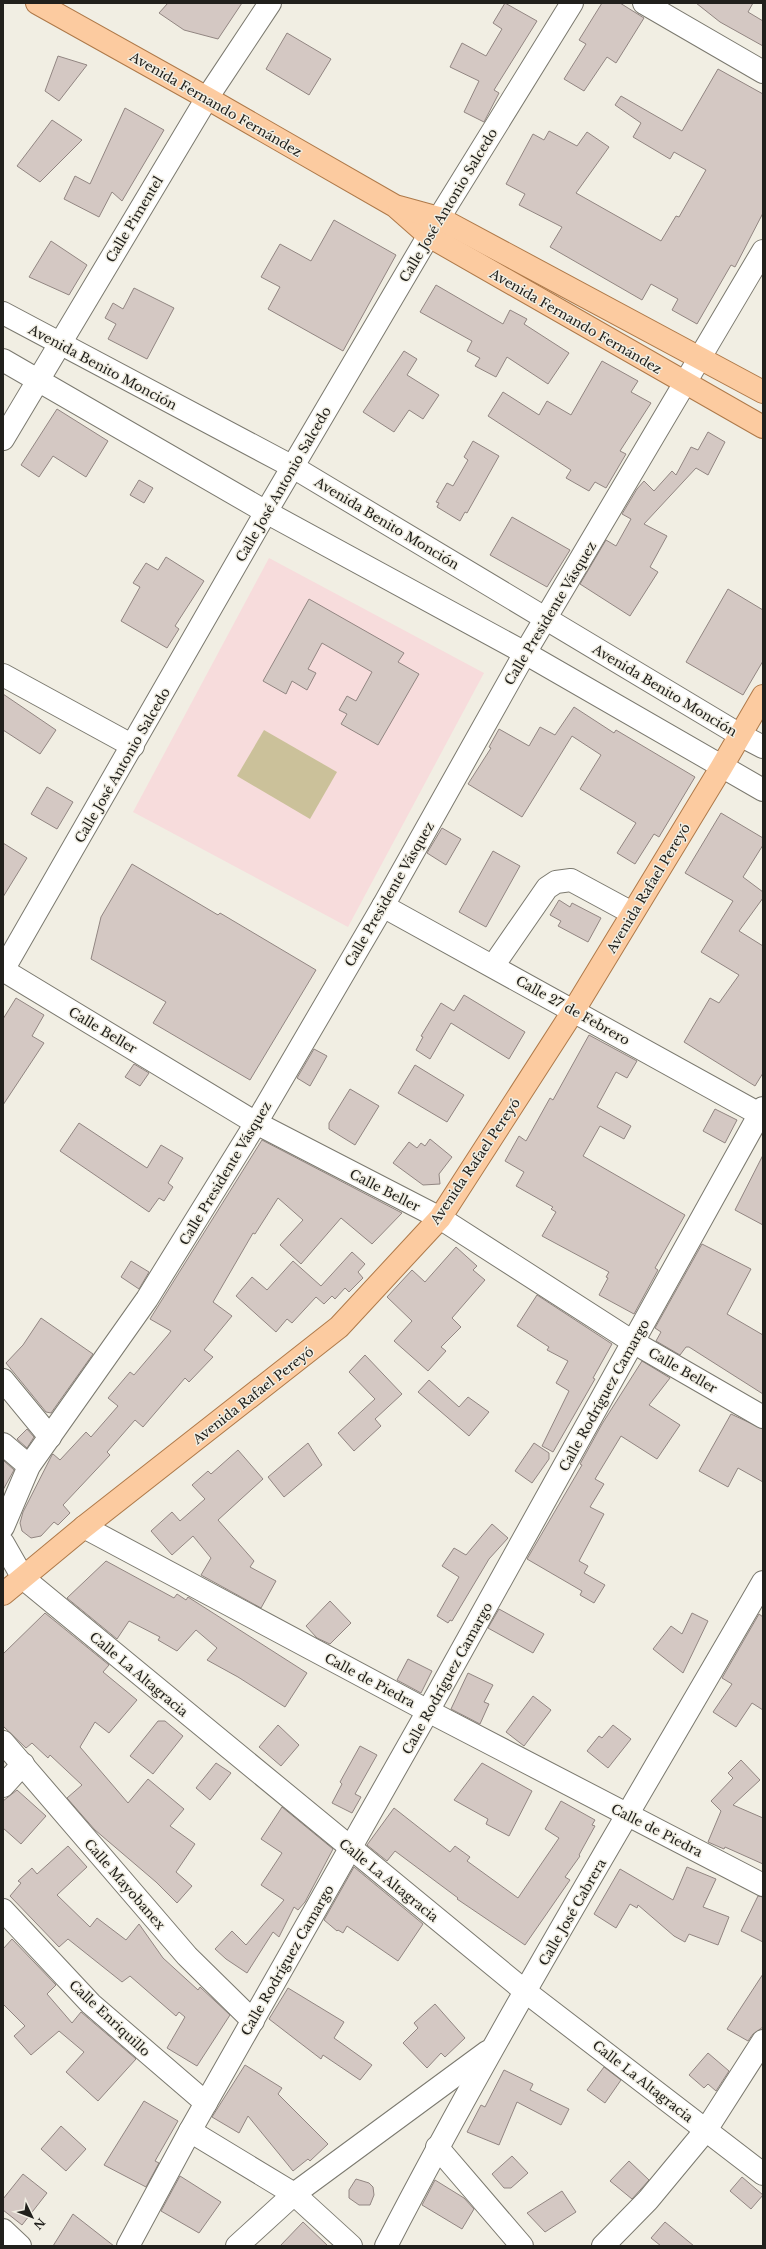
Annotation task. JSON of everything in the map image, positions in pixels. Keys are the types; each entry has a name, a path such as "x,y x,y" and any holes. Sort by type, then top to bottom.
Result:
{"main road":[{"name":"Avenida Fernando Fernández","path":"36,3 434,227 702,358 763,392"},
{"name":"Avenida Fernando Fernández","path":"434,227 685,384 763,427"},
{"name":"Avenida Rafael Pereyó","path":"3,1594 84,1528 339,1327 440,1218 574,1010 763,696"}],"street":[{"name":"Calle Pimentel","path":"3,439 58,344 207,98 270,3"},
{"name":"Calle José Antonio Salcedo","path":"3,970 266,512 434,227 572,3"},
{"path":"644,3 763,72"},
{"name":"Calle Presidente Vásquez","path":"3,1527 29,1466 147,1298 256,1122 383,906 525,653 547,619 685,384 702,358 763,251"},
{"name":"Avenida Benito Monción","path":"3,313 58,344 293,467 740,735 763,747"},
{"path":"3,360 266,512 525,653 721,768 763,790"},
{"path":"3,676 133,746"},
{"path":"493,966 547,888 556,882 571,880 632,913"},
{"name":"Calle 27 de Febrero","path":"383,906 762,1113"},
{"name":"Calle Beller","path":"3,970 256,1122 440,1218 633,1342 763,1417"},
{"name":"Calle Rodríguez Camargo","path":"128,2246 190,2131 351,1849 762,1113"},
{"path":"3,1380 50,1437"},
{"path":"3,1444 29,1466"},
{"name":"Calle de Piedra","path":"84,1528 428,1711 763,1885"},
{"path":"3,1543 23,1578"},
{"name":"Calle La Altagracia","path":"23,1578 526,1992 763,2174"},
{"name":"Calle José Cabrera","path":"386,2246 437,2147 492,2048 526,1992 763,1582"},
{"name":"Calle Mayobanex","path":"3,1742 187,1956 253,2021"},
{"path":"3,1786 23,1764"},
{"name":"Calle Enriquillo","path":"3,1910 91,2004 206,2103"},
{"path":"603,2246 648,2200 706,2130 763,2041"},
{"path":"237,2246 294,2194 492,2048"},
{"path":"190,2131 294,2194 351,2246"},
{"path":"437,2147 522,2246"},
{"path":"3,2230 20,2246"}],"shaded area":[{"path":"269,558 484,673 348,927 133,812"},
{"path":"264,730 337,772 310,819 237,776"}],"building":[{"path":"168,3 242,3 218,39 184,30 159,13"},
{"path":"505,3 537,21 494,90 499,93 484,122 464,112 479,81 450,67 462,43 486,56 502,29 493,23"},
{"path":"602,3 620,3 644,18 616,63 607,57 584,91 564,79 586,44 579,40"},
{"path":"696,3 753,3 748,12 763,21 763,46 720,22"},
{"path":"287,33 331,59 309,95 266,69"},
{"path":"58,56 87,65 59,101 45,91"},
{"path":"718,69 763,94 763,213 735,267 731,265 697,324 672,310 678,299 651,284 642,300 550,247 562,227 519,205 525,194 506,184 533,134 544,140 549,131 577,146 587,132 609,147 576,193 661,241 676,216 679,217 706,170 674,152 670,159 633,137 641,123 615,105 621,96 682,131"},
{"path":"125,108 164,130 122,201 112,192 99,217 64,199 75,176 90,184"},
{"path":"52,120 82,140 40,182 17,166"},
{"path":"334,220 396,255 343,351 268,309 280,287 261,277 280,244 311,261"},
{"path":"51,241 87,265 69,295 29,277"},
{"path":"436,285 503,324 510,310 527,319 524,324 569,353 548,384 507,357 496,377 475,366 480,358 467,351 472,341 420,312"},
{"path":"134,288 174,308 147,359 108,339 116,324 105,318 113,303 123,309"},
{"path":"404,351 417,359 407,375 439,395 423,419 409,410 394,432 363,412"},
{"path":"602,361 638,381 631,392 651,403 620,451 626,454 606,488 595,482 589,491 566,478 571,470 488,416 503,392 539,415 547,401 571,415"},
{"path":"57,409 108,441 86,477 53,456 39,477 21,465"},
{"path":"708,432 725,442 708,475 696,468 644,524 667,536 650,567 658,572 630,616 580,584 606,540 616,546 631,519 622,514 637,489 644,481 654,491 672,471 676,475 691,447 698,450"},
{"path":"473,441 499,456 467,513 465,512 460,521 437,507 439,503 436,502 447,483 453,486 468,460 464,457"},
{"path":"139,480 153,488 144,503 130,495"},
{"path":"512,517 570,550 547,587 490,555"},
{"path":"166,557 204,581 175,626 179,629 167,648 121,621 140,587 133,583 146,563 158,570"},
{"path":"728,589 763,610 763,661 743,695 686,662"},
{"path":"309,599 404,653 398,662 419,674 378,745 341,724 347,714 339,710 347,696 356,701 372,672 322,643 308,669 316,673 307,690 292,681 286,694 263,681"},
{"path":"3,694 56,730 40,754 3,730"},
{"path":"574,707 614,733 616,730 695,777 659,837 654,834 635,864 617,853 636,823 580,789 601,755 572,736 522,817 468,784 491,748 489,747 499,729 529,746 540,727 555,735"},
{"path":"47,787 73,802 57,829 31,814"},
{"path":"721,813 763,838 763,845 743,877 763,892 763,898 739,931 763,946 763,1073 755,1086 684,1042 710,998 719,1003 739,975 701,952 733,901 685,873"},
{"path":"442,828 461,839 446,865 427,853"},
{"path":"3,843 27,858 3,897"},
{"path":"493,851 520,866 486,927 459,912"},
{"path":"132,864 218,915 220,913 316,970 250,1080 153,1023 166,1002 91,959 101,917"},
{"path":"559,900 570,907 572,903 601,918 588,942 558,926 561,921 550,915"},
{"path":"464,995 525,1032 509,1059 451,1023 430,1059 416,1050 423,1037 421,1036 441,1003 454,1011"},
{"path":"16,998 44,1015 32,1036 44,1043 3,1105 3,1019"},
{"path":"589,1035 637,1061 627,1078 616,1072 597,1107 631,1126 624,1139 600,1126 583,1156 685,1215 655,1268 658,1270 634,1314 599,1295 608,1278 606,1277 609,1272 542,1236 556,1212 551,1209 553,1207 516,1186 524,1172 505,1161 519,1136 526,1141 550,1098 553,1100"},
{"path":"314,1049 327,1056 310,1086 297,1078"},
{"path":"134,1064 149,1073 140,1086 125,1077"},
{"path":"415,1065 464,1095 447,1122 398,1093"},
{"path":"350,1089 379,1106 355,1145 329,1129 329,1123"},
{"path":"715,1109 737,1120 725,1143 703,1131"},
{"path":"79,1123 147,1168 161,1145 183,1158 168,1183 173,1187 164,1201 159,1198 149,1212 60,1151"},
{"path":"430,1139 452,1157 439,1174 440,1184 423,1185 393,1163 409,1142 417,1148 421,1143 425,1146"},
{"path":"262,1140 402,1213 372,1244 341,1218 301,1264 280,1245 303,1220 278,1198 255,1234 253,1233 213,1302 232,1316 204,1350 213,1357 189,1382 185,1378 143,1427 135,1420 107,1452 110,1455 63,1505 70,1513 58,1525 54,1522 41,1536 31,1538 22,1531 20,1523 23,1512 52,1455 53,1454 60,1460 86,1432 91,1437 118,1406 108,1398 130,1372 134,1375 171,1331 150,1319"},
{"path":"763,1155 763,1225 735,1210"},
{"path":"702,1244 751,1269 727,1314 763,1335 763,1394 689,1347 686,1347 680,1355 656,1341 661,1332 655,1328"},
{"path":"456,1247 477,1266 473,1270 485,1280 452,1318 461,1327 441,1347 446,1351 428,1371 394,1341 412,1321 387,1297 412,1270 425,1282"},
{"path":"352,1252 365,1264 358,1272 363,1278 349,1292 345,1288 335,1299 332,1296 324,1304 316,1297 292,1323 287,1319 276,1332 236,1296 252,1277 267,1290 293,1261 321,1286"},
{"path":"131,1261 149,1272 139,1289 121,1277"},
{"path":"537,1295 612,1344 593,1378 595,1379 553,1452 542,1446 569,1391 556,1383 568,1361 547,1350 549,1347 517,1326"},
{"path":"41,1318 93,1354 51,1413 46,1412 6,1363 23,1345"},
{"path":"365,1355 402,1394 375,1419 381,1426 354,1451 338,1433 375,1399 349,1372"},
{"path":"642,1361 670,1378 649,1405 680,1425 657,1459 621,1436 595,1479 604,1484 590,1507 604,1514 579,1561 588,1566 584,1573 605,1585 594,1603 580,1595 582,1591 527,1559 582,1465 580,1464 602,1424"},
{"path":"429,1380 459,1407 468,1397 489,1412 469,1436 418,1392"},
{"path":"731,1414 763,1429 763,1482 738,1468 728,1487 699,1471"},
{"path":"27,1429 34,1437 27,1448 17,1439"},
{"path":"308,1443 322,1465 284,1497 268,1477"},
{"path":"534,1443 549,1453 549,1459 532,1483 515,1471"},
{"path":"238,1450 263,1479 218,1520 254,1561 250,1567 276,1581 261,1608 201,1575 211,1558 193,1536 172,1555 151,1531 172,1512 180,1521 205,1499 192,1485 208,1471 211,1474"},
{"path":"3,1460 14,1470 3,1490"},
{"path":"492,1524 508,1538 489,1559 452,1621 450,1620 448,1623 437,1616 459,1577 442,1566 454,1548 466,1555"},
{"path":"106,1561 174,1598 177,1594 186,1600 188,1597 307,1673 285,1707 238,1677 207,1660 217,1648 196,1630 177,1651 158,1640 160,1637 129,1621 117,1639 67,1598"},
{"path":"330,1601 351,1623 330,1644 317,1638 306,1626"},
{"path":"499,1609 544,1634 533,1653 488,1628"},
{"path":"45,1613 109,1665 103,1672 137,1700 109,1733 95,1722 80,1747 128,1803 148,1779 184,1809 170,1826 195,1844 176,1872 192,1886 177,1903 156,1882 95,1830 67,1798 82,1785 50,1755 48,1758 32,1743 26,1748 3,1726 3,1654"},
{"path":"692,1613 708,1621 683,1673 653,1649 671,1626 682,1634"},
{"path":"759,1614 763,1617 763,1710 752,1703 736,1727 713,1712 732,1684 722,1678"},
{"path":"408,1659 432,1671 421,1693 397,1680"},
{"path":"468,1673 493,1685 484,1702 489,1704 480,1724 451,1709"},
{"path":"533,1696 551,1710 524,1746 506,1732"},
{"path":"158,1721 165,1721 183,1736 153,1774 130,1756"},
{"path":"278,1725 299,1745 281,1766 259,1747"},
{"path":"613,1725 631,1739 608,1768 587,1751 599,1736 602,1738"},
{"path":"360,1746 377,1755 355,1794 361,1797 352,1813 332,1803 342,1784 340,1782"},
{"path":"741,1760 760,1780 733,1805 763,1818 763,1864 725,1847 724,1849 708,1842 721,1811 711,1801 733,1778 728,1773"},
{"path":"216,1763 231,1773 210,1800 196,1788"},
{"path":"482,1763 532,1791 509,1836 486,1824 488,1819 454,1800"},
{"path":"17,1790 46,1816 21,1844 3,1828 3,1801"},
{"path":"561,1801 595,1820 592,1825 595,1826 579,1855 580,1856 565,1877 570,1880 525,1945 457,1899 458,1898 395,1851 387,1861 367,1845 394,1808 450,1852 455,1846 470,1857 467,1861 518,1898 559,1838 545,1829"},
{"path":"282,1807 333,1849 305,1902 298,1910 294,1907 279,1937 273,1932 247,1973 226,1959 215,1949 232,1931 246,1945 284,1900 261,1885 282,1853 261,1839"},
{"path":"68,1846 87,1867 57,1895 90,1927 97,1918 126,1940 139,1924 163,1958 198,1990 200,1987 230,2015 197,2066 167,2048 185,2017 179,2012 176,2016 130,1976 122,1982 68,1939 59,1947 10,1896 21,1883 18,1881 32,1868 37,1874"},
{"path":"354,1867 423,1924 398,1961 347,1926 343,1933 338,1930 337,1931 324,1920"},
{"path":"687,1867 716,1879 703,1907 729,1917 718,1945 689,1934 685,1942 674,1936 638,1905 637,1908 630,1904 616,1928 594,1914 620,1869 673,1900"},
{"path":"758,1896 763,1897 763,1942 741,1931"},
{"path":"12,1939 56,1985 47,1994 72,2023 81,2012 136,2059 98,2101 66,2072 84,2052 59,2031 31,2055 14,2036 25,2026 3,2004 3,1949"},
{"path":"763,1974 763,2027 753,2034 748,2041 727,2029"},
{"path":"288,1988 344,2022 334,2038 372,2065 360,2080 323,2055 321,2059 269,2019"},
{"path":"435,2004 465,2038 445,2057 441,2053 427,2068 403,2043 418,2028 414,2023"},
{"path":"708,2053 729,2071 716,2091 708,2084 704,2088 689,2075"},
{"path":"245,2065 282,2088 278,2094 328,2144 310,2161 308,2159 293,2171 248,2116 239,2133 212,2117"},
{"path":"604,2067 621,2080 605,2103 587,2090"},
{"path":"504,2070 533,2084 530,2090 569,2109 561,2125 517,2102 499,2145 467,2132 481,2105 485,2107"},
{"path":"144,2101 178,2121 155,2161 159,2163 146,2187 104,2165"},
{"path":"61,2126 86,2149 66,2171 41,2149"},
{"path":"512,2156 528,2173 511,2188 504,2188 492,2174"},
{"path":"629,2161 649,2180 632,2199 610,2181"},
{"path":"23,2174 47,2193 22,2225 3,2210 3,2199"},
{"path":"180,2176 221,2202 199,2233 161,2211"},
{"path":"742,2177 763,2195 751,2209 730,2191"},
{"path":"356,2179 369,2183 373,2187 374,2195 370,2205 359,2205 349,2198 349,2190"},
{"path":"435,2180 464,2198 474,2209 462,2229 422,2205"},
{"path":"562,2191 576,2212 545,2232 527,2213"},
{"path":"73,2214 114,2246 53,2246"},
{"path":"303,2222 328,2246 280,2246"},
{"path":"665,2222 694,2246 661,2246 651,2238"}]}
